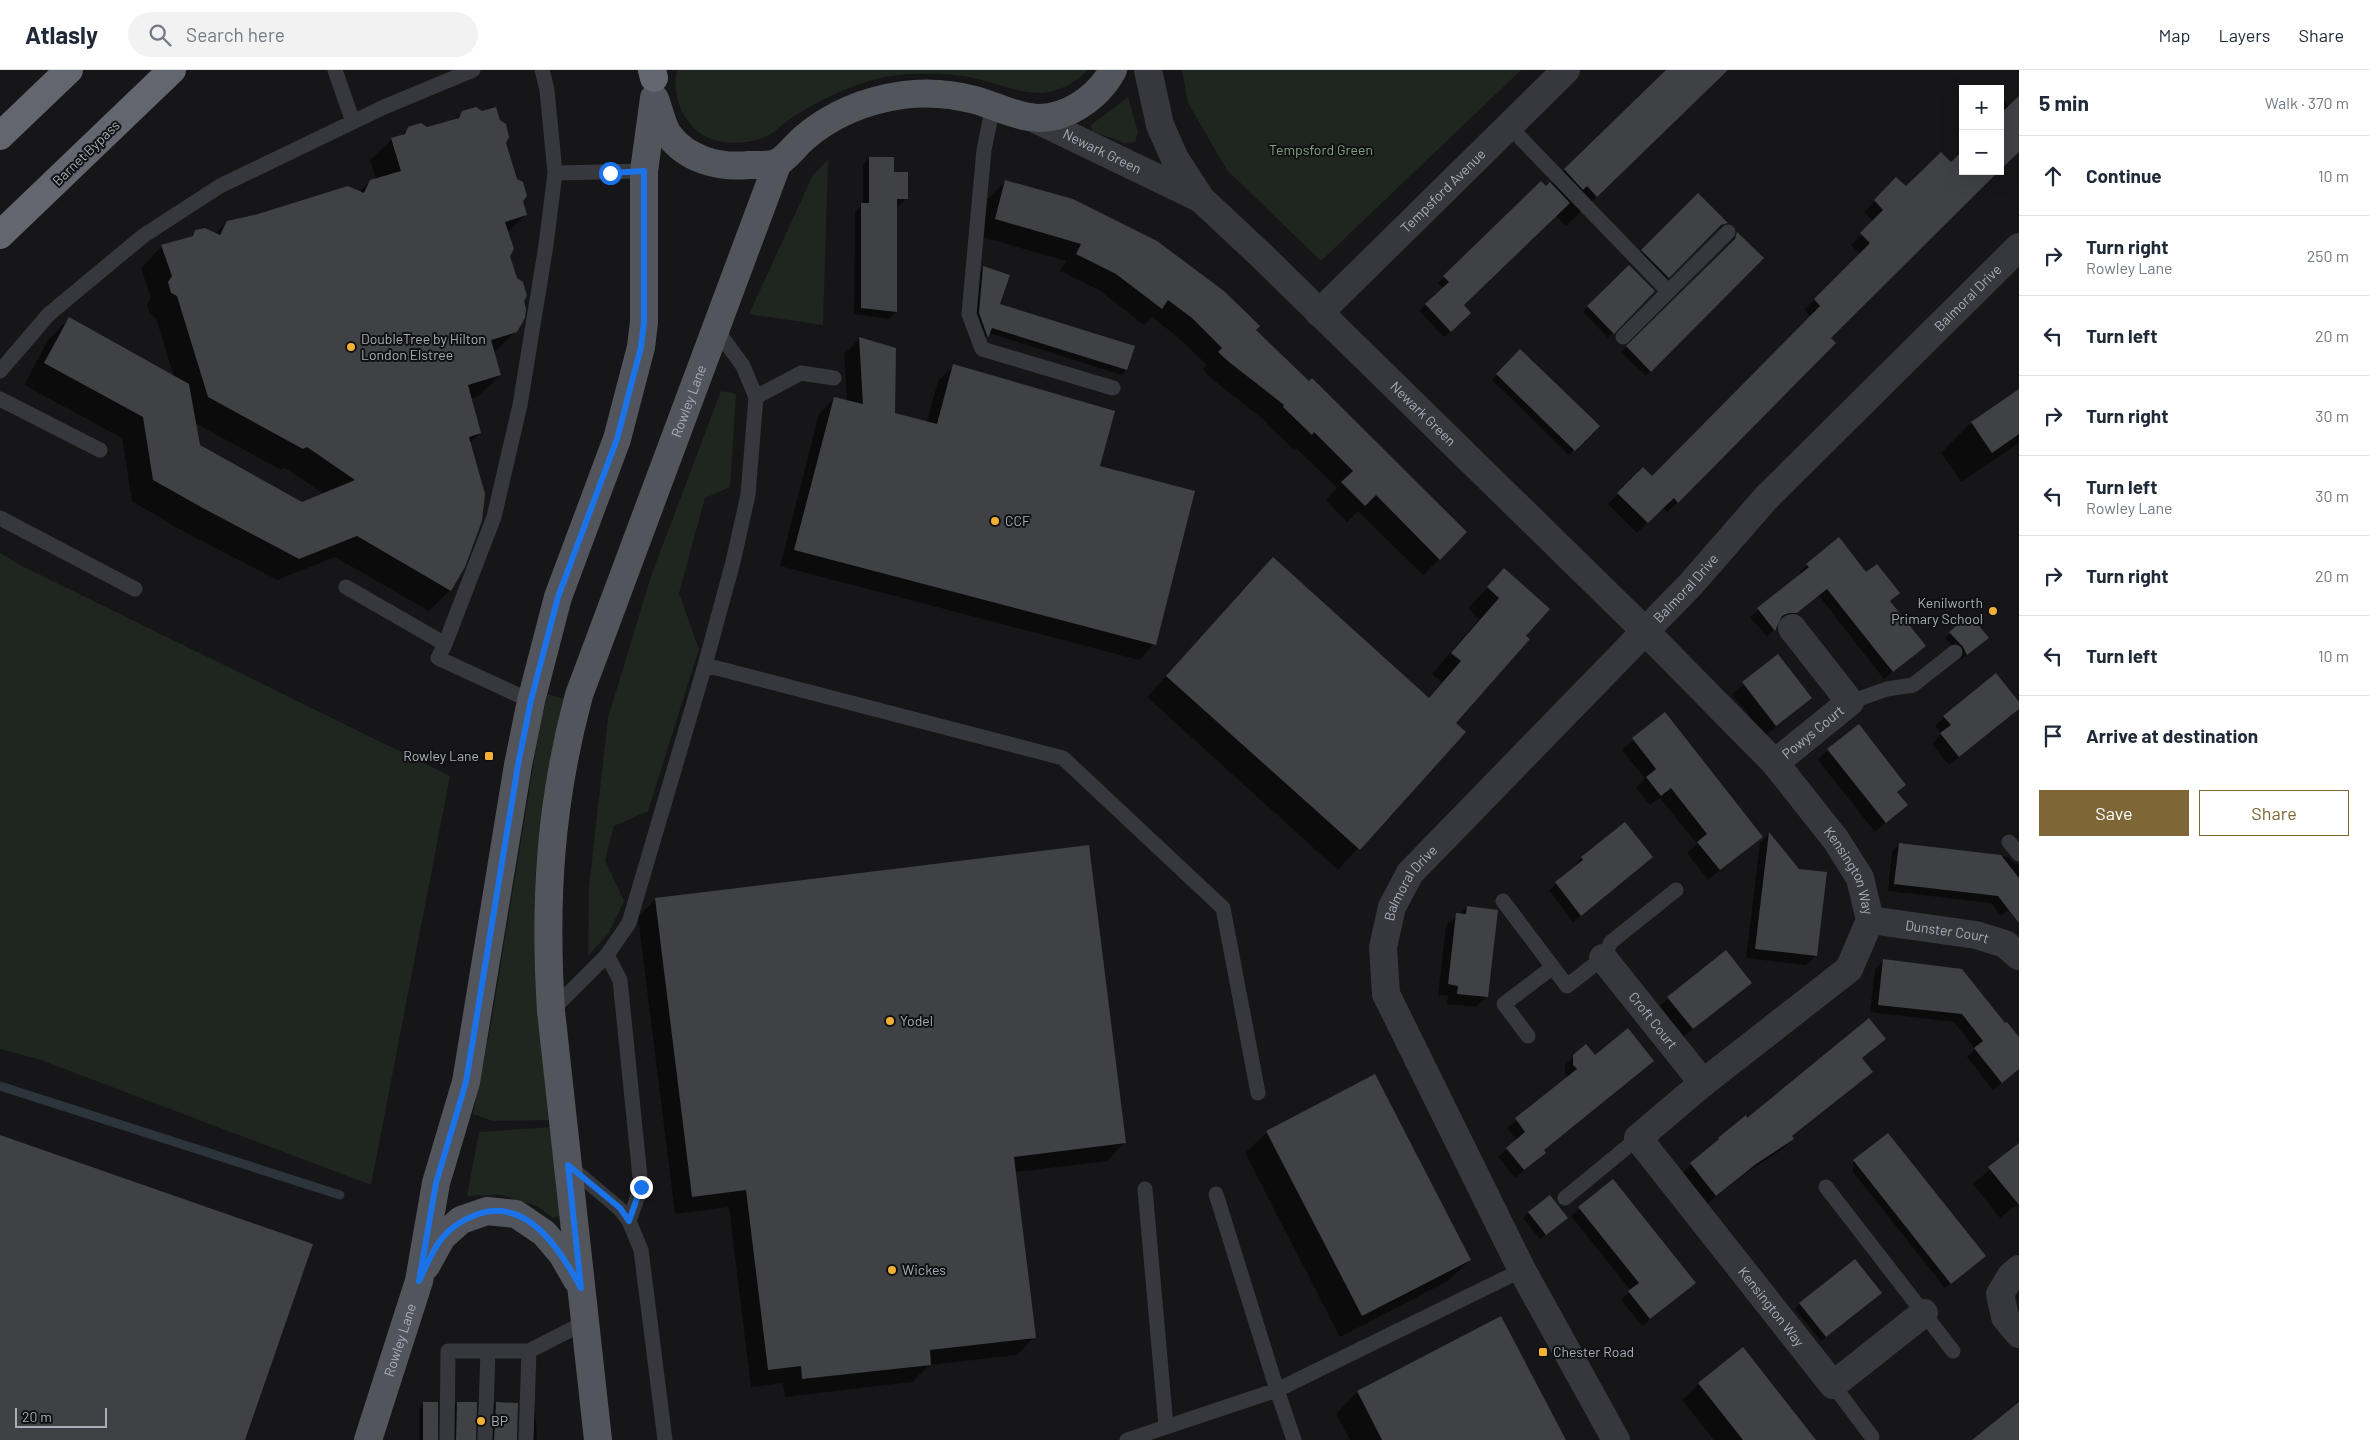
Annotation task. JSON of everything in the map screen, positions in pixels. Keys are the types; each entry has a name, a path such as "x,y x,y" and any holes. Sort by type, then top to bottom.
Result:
{"highway":[{"path":"0,136 69,70"},
{"name":"Barnet Bypass","path":"0,235 172,70"}],"main road":[{"path":"654,79 668,134 690,154 728,167 778,162 804,138 831,118 868,102 904,95 939,94 974,100 1031,118 1053,115 1078,107 1096,94 1113,70"},
{"name":"Rowley Lane","path":"368,1440 419,1281 436,1183 466,1082 516,774 531,700 558,597 617,439 641,347 644,322 644,171 654,79"},
{"name":"Rowley Lane","path":"598,1440 584,1323 547,945 549,870 556,796 579,695 778,162"},
{"path":"419,1281 442,1237 461,1220 487,1211 516,1214 544,1233 562,1254 581,1288"}],"street":[{"name":"Newark Green","path":"1148,70 1160,125 1175,158 1201,199 1644,630"},
{"name":"Tempsford Avenue","path":"1320,313 1508,125 1566,70"},
{"name":"Newark Green","path":"1031,118 1201,199"},
{"name":"Balmoral Drive","path":"1522,1270 1386,994 1383,947 1392,906 1410,873 1644,630 1691,584 1766,498 2019,247"},
{"name":"Powys Court","path":"1775,763 1850,702 1792,628"},
{"name":"Kensington Way","path":"1644,630 1775,763 1836,840 1860,878 1870,920 1849,969 1703,1083 1638,1138 1833,1385"},
{"name":"Dunster Court","path":"1870,920 1976,935 2005,944 2019,956"},
{"name":"Croft Court","path":"1603,958 1703,1083"},
{"path":"2019,1269 2010,1276 2000,1294 2005,1317 2019,1334"},
{"path":"1522,1270 1616,1440"},
{"path":"1833,1385 1924,1313"}],"lane":[{"path":"335,70 353,122"},
{"path":"0,370 49,314 144,236 220,186 419,91 473,70"},
{"path":"531,700 438,658 446,644 494,517 520,405 546,244 555,173 547,90 542,70"},
{"path":"993,106 984,150 969,314 982,349 1113,388"},
{"path":"1508,125 1668,292"},
{"path":"555,173 644,171"},
{"path":"1623,337 1728,232"},
{"path":"552,1011 607,955 629,923 705,665 733,562 748,496 756,396 743,366 716,329"},
{"path":"756,396 801,373 834,378"},
{"path":"0,399 100,450"},
{"path":"0,518 135,589"},
{"path":"346,587 446,644"},
{"name":"Powys Court","path":"1850,702 1887,689 1913,685 1955,652"},
{"path":"705,665 1063,758 1223,908 1258,1093"},
{"path":"2009,842 2019,854"},
{"path":"1503,901 1567,986 1603,958 1611,942 1676,890"},
{"path":"607,955 620,980 641,1187 629,1221"},
{"path":"1528,1036 1504,1004 1553,967"},
{"name":"Kensington Way","path":"1565,1198 1638,1138"},
{"path":"568,1165 620,1208 629,1221 642,1250 665,1440"},
{"path":"1826,1187 1953,1351"},
{"path":"1145,1189 1166,1426"},
{"path":"1216,1194 1294,1440"},
{"path":"1127,1440 1277,1390 1522,1270"},
{"path":"447,1440 448,1351 529,1351 584,1323"},
{"path":"485,1440 488,1351"},
{"path":"526,1440 529,1351"},
{"path":"1833,1385 1872,1437"}],"green space":[{"path":"677,70 1088,70 1073,82 1058,89 1044,92 1016,90 969,77 954,75 916,74 885,77 851,87 830,97 799,113 769,135 747,142 735,143 713,140 695,129 687,120 677,96 675,83"},
{"name":"Tempsford Green","path":"1182,70 1521,70 1321,261 1227,170 1188,103"},
{"path":"1128,97 1138,132 1135,142 1124,143 1092,131 1091,125"},
{"path":"828,160 823,325 749,314 813,175"},
{"path":"721,391 736,394 730,487 705,498 679,593 699,649 648,811 614,826 605,860 624,901 608,934 588,956 589,887 608,718 651,576"},
{"path":"0,553 20,565 450,776 371,1185 38,1059 0,1049"},
{"path":"548,694 566,700 541,822 535,896 542,1036 551,1120 493,1121 473,1114 491,1024 540,724"},
{"path":"552,1127 562,1216 553,1218 537,1206 502,1195 467,1196 479,1132"}],"building":[{"path":"1666,70 1728,70 1597,197 1587,186 1583,190 1564,169"},
{"path":"2019,96 2019,152 2004,166 2004,130 2004,110"},
{"name":"DoubleTree by Hilton London Elstree","path":"476,107 482,111 496,107 500,120 506,124 509,137 506,143 517,179 523,182 527,196 523,201 527,215 505,222 514,249 510,256 517,278 523,282 527,296 524,301 526,309 525,318 517,332 491,340 501,375 468,385 481,433 469,437 485,494 482,521 465,567 451,591 357,536 299,559 201,507 153,480 143,417 44,363 69,317 189,384 200,445 302,502 355,480 307,447 303,449 208,397 177,296 171,293 168,282 172,276 161,245 193,236 195,230 205,228 220,235 227,221 258,214 348,186 364,193 370,180 401,171 391,138 405,134 408,127 421,123 427,127 459,118 462,111"},
{"path":"1941,152 1951,162 1959,154 1959,175 1995,175 1831,338 1836,343 1678,503 1674,498 1648,523 1617,493 1643,467 1652,476 1820,306 1814,299 1870,243 1860,233 1883,210 1874,200 1896,177 1906,186"},
{"path":"869,157 894,157 894,172 908,172 908,199 897,199 897,312 861,308 861,203 869,203"},
{"path":"1005,180 1073,199 1157,241 1224,291 1260,326 1256,330 1309,381 1312,378 1467,532 1440,560 1376,495 1365,506 1341,482 1353,471 1314,432 1312,435 1283,407 1284,405 1218,352 1222,348 1192,318 1168,300 1162,309 1116,274 1076,254 1081,244 995,219"},
{"path":"1541,181 1546,186 1550,182 1570,203 1464,305 1471,313 1451,332 1425,304 1449,282 1443,276"},
{"path":"1698,193 1728,223 1721,225 1669,278 1641,250"},
{"path":"1737,232 1764,258 1651,372 1626,346 1735,239"},
{"path":"1629,265 1655,291 1614,334 1587,306"},
{"path":"983,266 1010,275 1000,304 1135,346 1127,370 992,328 988,338 979,313"},
{"name":"CCF","path":"859,337 896,348 895,413 937,424 953,364 1115,411 1100,466 1195,491 1156,645 794,550 834,397 863,404"},
{"path":"1520,349 1600,426 1575,451 1496,374"},
{"path":"2019,389 2019,434 1992,453 1971,422"},
{"path":"1839,537 1866,572 1877,564 1900,593 1890,601 1926,646 1893,672 1827,589 1797,613 1789,613 1782,616 1775,631 1757,608 1809,567 1806,564"},
{"path":"1273,557 1429,698 1461,661 1451,653 1499,598 1487,587 1504,568 1550,609 1526,636 1530,639 1456,723 1466,732 1360,850 1166,676"},
{"path":"1970,615 1989,638 1967,655 1963,647 1949,632"},
{"path":"1778,654 1812,698 1776,726 1742,682"},
{"path":"1996,673 2019,702 2019,709 1959,757 1940,733 1951,725 1943,716"},
{"path":"1665,712 1763,837 1720,870 1697,842 1707,834 1671,788 1661,796 1646,777 1656,769 1632,738"},
{"path":"1859,724 1906,785 1897,792 1908,805 1886,823 1827,749"},
{"path":"1625,822 1653,857 1581,916 1555,882 1583,860 1581,857"},
{"path":"1769,832 1799,869 1827,872 1817,956 1755,949"},
{"path":"1899,843 2001,855 2019,878 2019,923 1998,896 1894,884"},
{"name":"Yodel","path":"1089,845 1126,1143 1014,1157 1036,1338 930,1350 931,1365 802,1379 801,1366 768,1370 746,1190 692,1197 655,898"},
{"path":"1467,906 1498,910 1488,997 1457,994 1458,986 1448,984 1456,913 1466,914"},
{"path":"1726,950 1752,983 1693,1029 1667,997"},
{"path":"1883,959 1962,969 2005,1023 2007,1022 2019,1037 2019,1069 2002,1083 1974,1048 1983,1041 1962,1014 1878,1005"},
{"path":"1869,1018 1886,1039 1862,1058 1873,1072 1792,1136 1794,1139 1756,1164 1716,1196 1690,1163 1746,1115 1747,1118"},
{"path":"1628,1028 1654,1061 1544,1150 1546,1153 1524,1170 1506,1148 1525,1132 1515,1118 1577,1069 1573,1065 1573,1055 1586,1044 1595,1055"},
{"path":"1375,1074 1471,1260 1362,1316 1266,1131"},
{"path":"1888,1133 1986,1256 1951,1284 1853,1160"},
{"path":"0,1135 313,1244 245,1440 0,1440"},
{"path":"2019,1143 2019,1205 1988,1167"},
{"path":"1613,1179 1696,1283 1650,1319 1628,1291 1639,1283 1578,1207"},
{"path":"1550,1195 1568,1218 1546,1235 1528,1212"},
{"path":"1855,1259 1882,1293 1826,1337 1799,1303"},
{"path":"1501,1316 1566,1440 1382,1440 1357,1391"},
{"path":"1743,1347 1816,1440 1743,1440 1698,1383"},
{"path":"423,1402 438,1402 438,1440 423,1440"},
{"path":"457,1402 477,1402 476,1440 456,1440"},
{"path":"496,1402 518,1403 517,1440 494,1440"},
{"path":"2019,1402 2019,1440 1972,1440"}],"waterway":[{"path":"0,1086 340,1195"}],"place":[{"name":"DoubleTree by Hilton London Elstree","path":"351,347"},
{"name":"CCF","path":"995,521"},
{"name":"Kenilworth Primary School","path":"1993,611"},
{"name":"Rowley Lane","path":"489,756"},
{"name":"Yodel","path":"890,1021"},
{"name":"Wickes","path":"892,1270"},
{"name":"Chester Road","path":"1543,1352"},
{"name":"BP","path":"481,1421"}],"route":[{"path":"610,173 644,171 644,322 641,347 617,439 558,597 531,700 518,765 466,1082 436,1183 419,1281 442,1237 461,1220 487,1211 516,1214 544,1233 562,1254 581,1288 568,1165 620,1208 629,1221 641,1187"}]}
